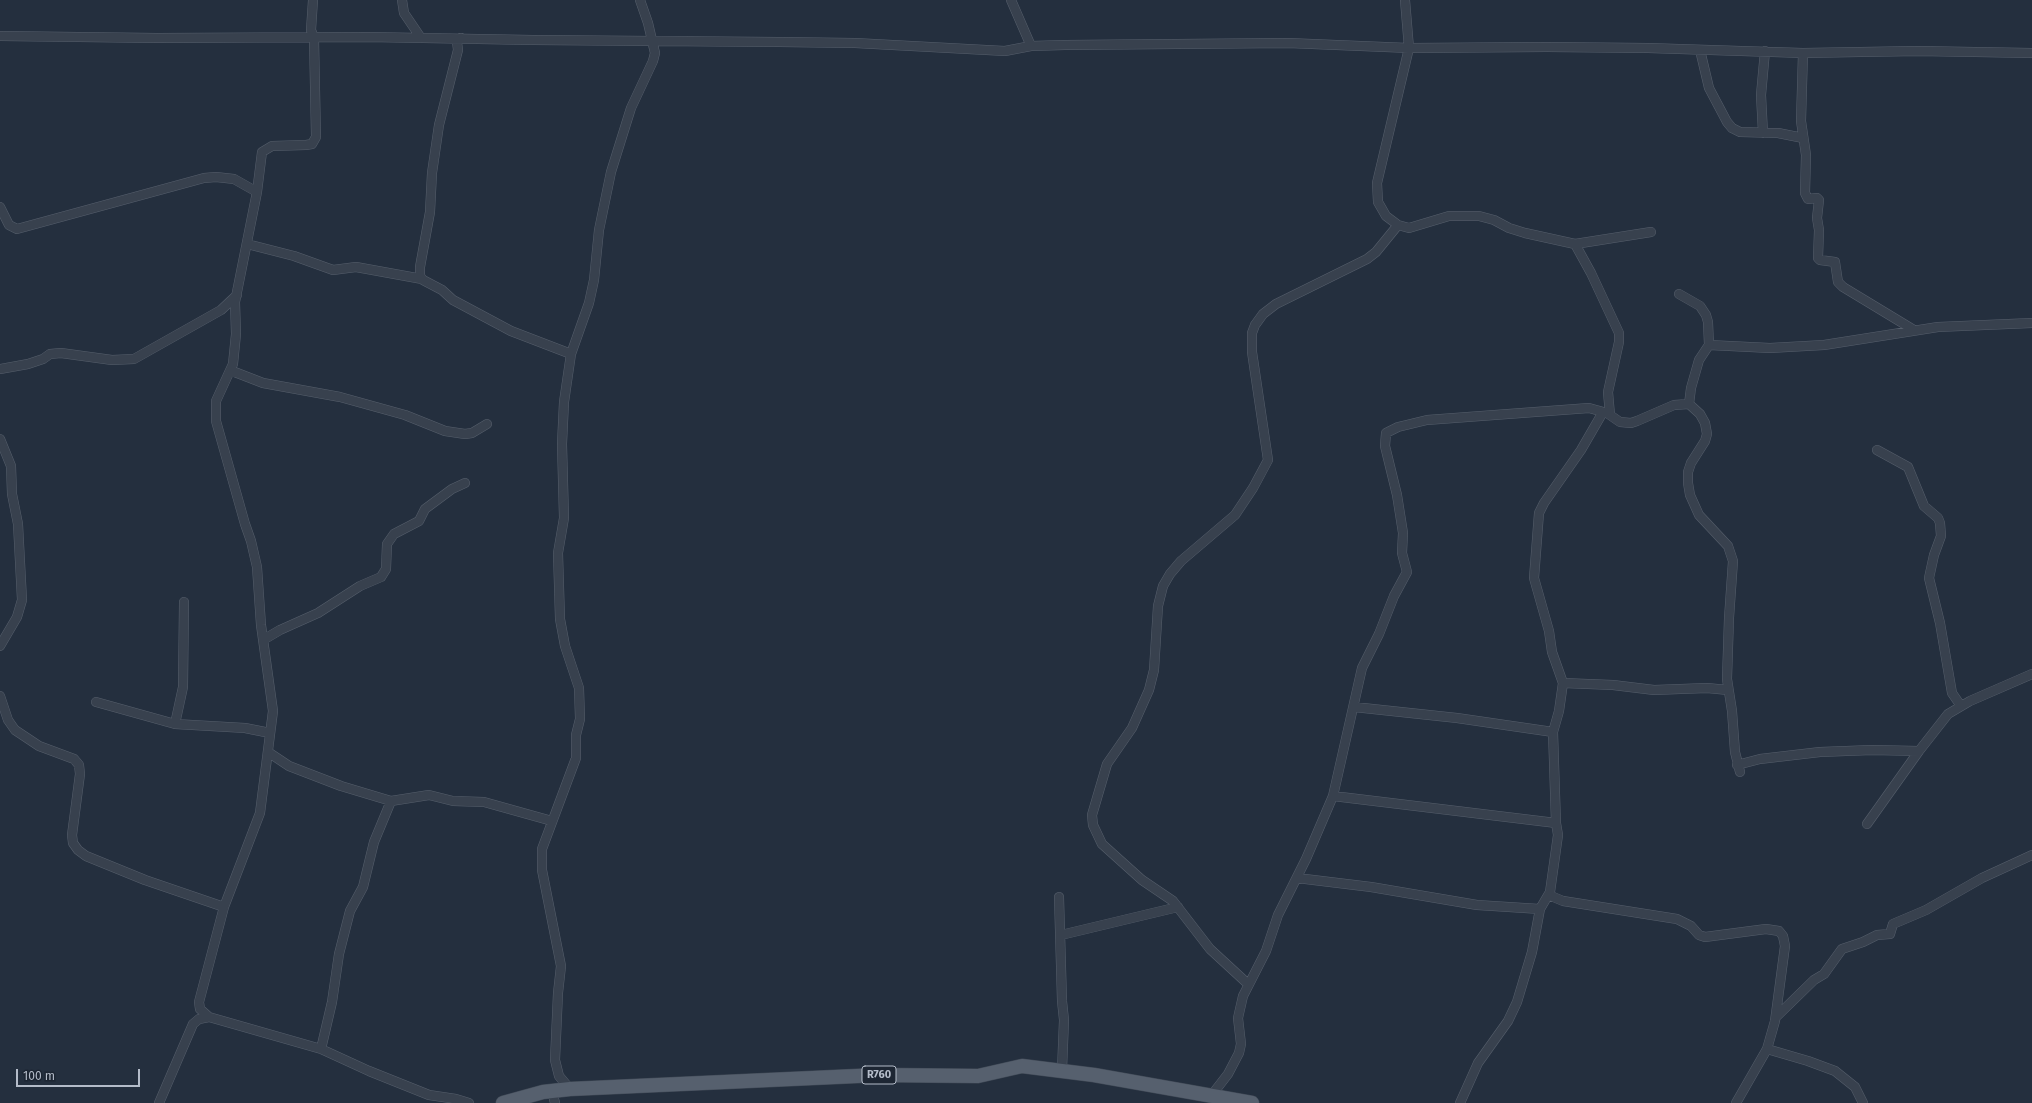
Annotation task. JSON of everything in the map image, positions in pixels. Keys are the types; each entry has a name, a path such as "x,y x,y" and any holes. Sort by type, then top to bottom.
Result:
{"main road":[{"name":"R760","path":"503,1103 553,1097 570,1089 879,1075 978,1076 1022,1066 1062,1070 1252,1103"}],"street":[{"path":"313,0 311,30 314,38 316,113 315,141 306,145 272,146 262,152 257,192 235,307 236,351 232,371 216,401 216,421 254,552 259,587 263,640 272,696 270,733 260,813 224,908 199,1002 200,1009 209,1017 320,1049 369,1071 429,1095 456,1098 469,1103"},
{"path":"402,0 404,13 421,38"},
{"path":"570,1089 559,1076 555,1060 558,993 561,966 542,870 542,849 576,758 576,735 580,719 579,688 565,646 560,619 558,553 564,518 562,444 564,402 571,354 589,303 594,280 599,230 611,172 631,108 653,61 655,53 640,0"},
{"path":"1011,0 1031,46"},
{"path":"1405,0 1409,48 1376,183 1377,195 1382,210 1398,225 1409,228 1449,216 1479,216 1494,220 1509,228 1525,233 1575,244 1651,232"},
{"path":"0,36 461,38 855,43 1005,51 1031,46 1288,43 1409,48 1554,47 1802,53 2032,53"},
{"path":"422,279 420,267 430,212 432,173 439,125 458,50 457,42 461,38"},
{"path":"1700,50 1709,88 1730,126 1740,132 1778,132 1803,138"},
{"path":"1763,133 1761,95 1764,51"},
{"path":"1802,53 1801,121 1806,155 1805,196 1808,199 1817,198 1819,200 1817,218 1819,230 1818,259 1835,262 1838,282 1843,287 1914,330"},
{"path":"0,207 9,225 17,229 204,178 216,177 234,179 257,192"},
{"path":"1248,984 1206,944 1178,907 1164,894 1142,880 1102,844 1096,836 1092,815 1107,764 1132,728 1148,690 1154,670 1158,606 1163,586 1170,574 1181,561 1235,515 1249,495 1268,460 1252,352 1252,333 1255,325 1263,314 1276,304 1367,259 1398,225"},
{"path":"247,244 294,256 333,270 356,267 422,279 442,290 453,300 511,331 571,354"},
{"path":"1460,1103 1478,1063 1508,1021 1517,1002 1532,952 1540,909 1550,892 1558,840 1556,823 1553,732 1559,711 1563,683 1552,652 1549,631 1534,578 1539,513 1544,503 1582,450 1606,413 1608,392 1619,342 1619,333 1575,244"},
{"path":"0,369 28,364 43,359 50,354 61,353 112,360 134,359 220,310 238,294"},
{"path":"1679,294 1700,306 1704,311 1708,322 1709,345 1699,360 1691,388 1689,404"},
{"path":"1709,345 1770,348 1824,345 1938,327 2032,323"},
{"path":"232,371 263,383 340,397 405,415 445,431 465,434 472,433 487,424"},
{"path":"1211,1096 1228,1074 1239,1053 1241,1044 1239,1008 1248,984 1266,951 1278,915 1297,878 1333,796 1362,668 1379,634 1394,596 1407,572 1402,553 1403,533 1397,494 1385,446 1386,433 1398,427 1441,418 1589,408 1606,413 1620,422 1631,423 1637,422 1674,405 1689,404 1700,414 1707,427 1705,441 1695,456 1688,472 1690,495 1699,515 1728,546 1733,561 1726,661 1728,690 1732,711 1734,743 1738,769 1760,759 1820,752 1872,750 1919,751"},
{"path":"0,438 11,466 12,494 18,524 22,600 17,617 0,646"},
{"path":"1877,450 1908,467 1924,506 1938,518 1940,523 1941,536 1932,560 1929,578 1940,623 1952,693 1961,706"},
{"path":"263,640 275,632 324,610 360,586 381,577 386,569 387,544 394,534 420,521 425,509 452,489 465,483"},
{"path":"174,724 183,687 184,602"},
{"path":"1867,824 1919,751 1948,714 1961,706 2032,674"},
{"path":"1563,683 1613,685 1654,690 1707,688 1728,690"},
{"path":"0,696 8,720 16,730 39,746 74,759 78,765 80,774 72,835 73,843 78,850 86,856 145,880 224,908"},
{"path":"96,702 174,724 245,728 270,733"},
{"path":"1354,708 1456,718 1553,732"},
{"path":"268,752 289,766 341,786 391,801 429,795 453,801 484,802 552,821"},
{"path":"1333,796 1556,823"},
{"path":"320,1049 332,1002 339,954 350,911 363,886 374,842 391,801"},
{"path":"1776,1017 1814,980 1824,974 1842,949 1863,942 1877,934 1890,934 1893,924 1926,910 1982,878 2032,855"},
{"path":"1297,878 1372,887 1477,905 1540,909"},
{"path":"1550,892 1555,898 1574,903 1677,919 1692,926 1699,935 1705,937 1766,929 1779,931 1783,936 1785,946 1776,1017 1767,1049 1736,1103"},
{"path":"1059,897 1062,1001 1064,1020 1062,1070"},
{"path":"1061,936 1178,907"},
{"path":"159,1103 193,1024 199,1019 209,1017"},
{"path":"1767,1049 1835,1071 1855,1087 1863,1103"}]}
